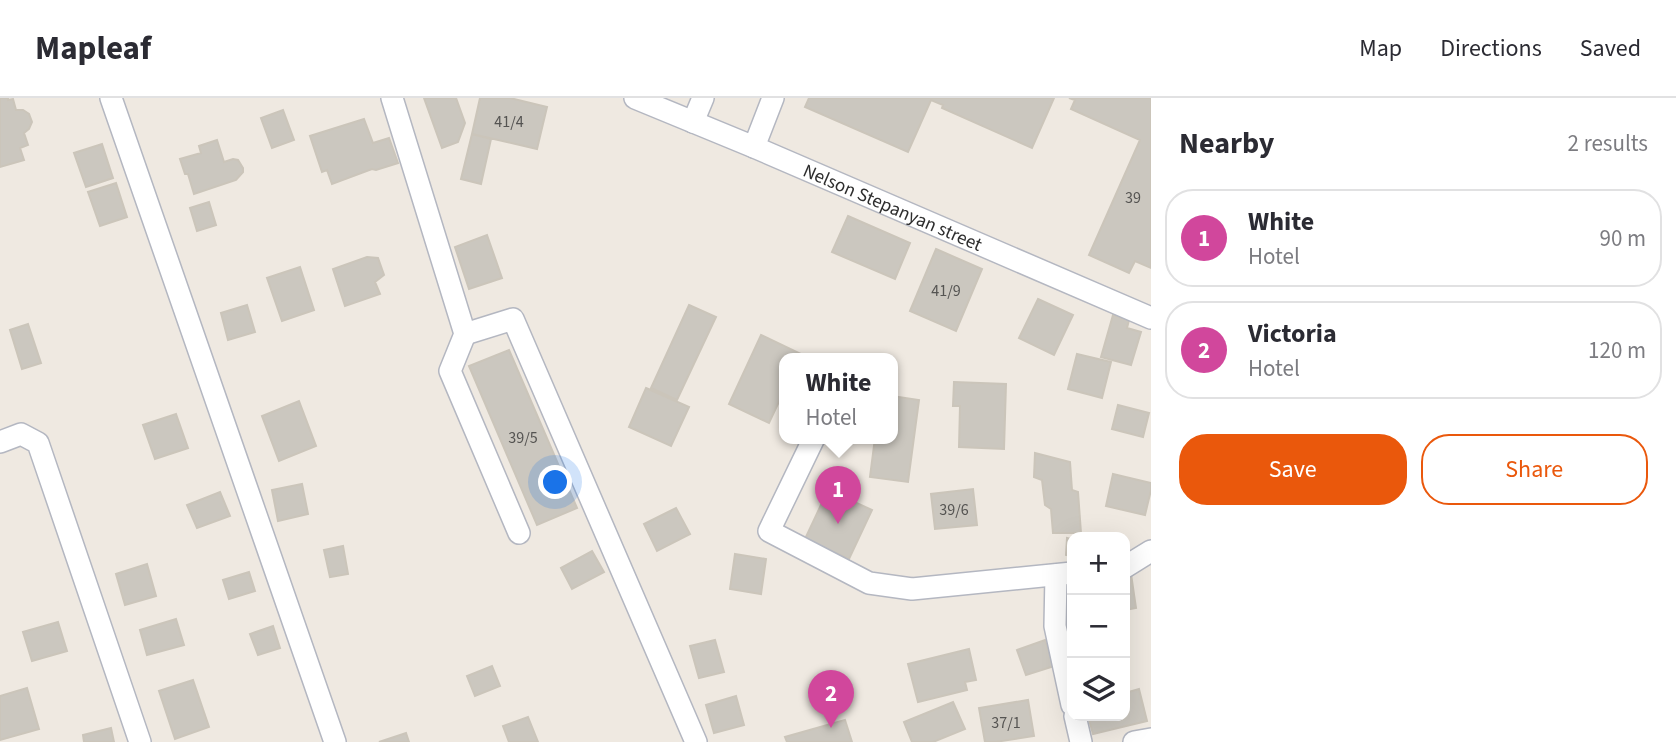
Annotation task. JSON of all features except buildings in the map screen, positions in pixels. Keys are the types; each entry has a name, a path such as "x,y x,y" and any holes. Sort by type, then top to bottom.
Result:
{"street":[{"path":"111,98 335,742"},
{"path":"392,98 466,334 450,371 519,533"},
{"name":"Nelson Stepanyan street","path":"635,98 1151,318"},
{"path":"693,122 703,98"},
{"path":"754,147 773,98"},
{"path":"466,334 513,319 696,742"},
{"path":"0,442 21,435 37,443 140,742"},
{"path":"811,444 769,531 869,583 912,589 1064,574 1055,626 1067,682"},
{"path":"1130,564 1151,551"},
{"path":"1076,721 1081,742"},
{"path":"1133,742 1151,738"}],"place":[{"name":"White","path":"838,524"},
{"name":"Victoria","path":"831,728"}]}
